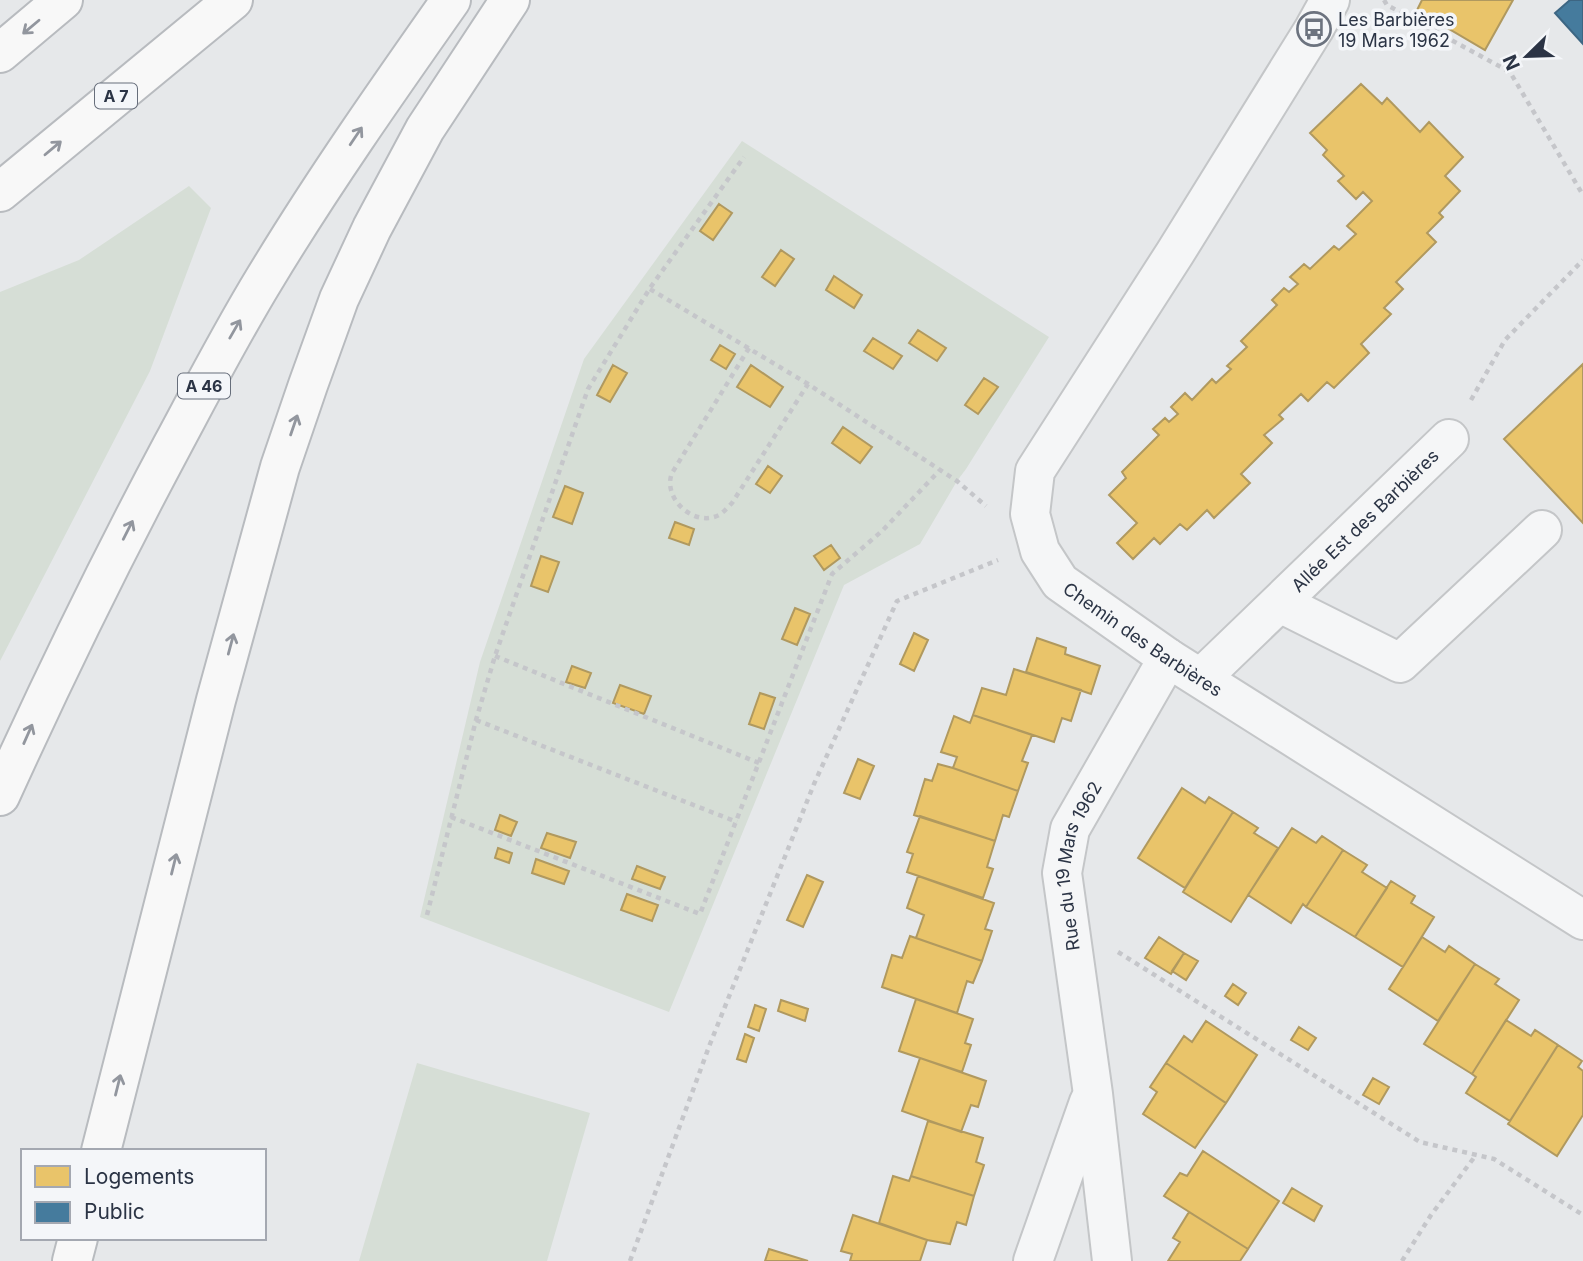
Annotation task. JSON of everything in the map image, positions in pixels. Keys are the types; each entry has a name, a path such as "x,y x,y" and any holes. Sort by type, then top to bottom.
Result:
{"highway":[{"path":"0,53 63,0"},
{"name":"A 7","path":"0,192 233,0"},
{"name":"A 46","path":"0,796 50,686 127,532 217,362 313,201 451,0"},
{"path":"102,1149 216,700 280,467 307,385 339,299 372,228 425,130 510,0"},
{"path":"72,1261 77,1240"}],"street":[{"name":"Chemin des Barbières","path":"1330,0 1175,253 1035,471 1018,518 1060,582 1168,657 1583,920"},
{"name":"Allée Est des Barbières","path":"1202,677 1448,439"},
{"name":"Allée Est des Barbières","path":"1280,603 1400,663 1542,530"},
{"name":"Rue du 19 Mars 1962","path":"1112,1261 1093,1094 1062,873 1070,828 1168,657"},
{"name":"Rue du 19 Mars 1962","path":"1032,1261 1093,1094"}],"path":[{"path":"1384,0 1387,5 1510,72 1583,195"},
{"path":"427,915 476,720 495,656 588,389 650,288 744,157"},
{"path":"1448,439 1505,340 1583,260"},
{"path":"630,1261 710,1044 809,797 897,601 1007,556 1018,518 750,348 650,288"},
{"path":"750,348 669,481 671,492 679,506 691,514 705,519 721,514 732,503 807,384"},
{"path":"452,817 700,914 832,574 882,531 940,470"},
{"path":"495,656 759,763"},
{"path":"476,720 737,822"},
{"path":"1067,920 1420,1142 1494,1159 1583,1215"},
{"path":"1402,1261 1431,1214 1476,1155"}],"shaded area":[{"path":"742,141 1049,337 920,544 844,585 669,1012 420,917 480,662 584,359"},
{"path":"189,186 211,208 150,371 0,661 0,292 79,260"},
{"path":"417,1063 590,1113 547,1261 359,1261"}],"building: Logements":[{"path":"1422,0 1513,0 1485,50 1417,10"},
{"path":"1361,84 1382,104 1387,98 1420,132 1429,122 1463,157 1445,176 1460,191 1439,213 1443,217 1427,233 1436,242 1396,282 1403,289 1384,308 1391,314 1361,344 1369,353 1334,388 1327,382 1308,401 1301,394 1279,415 1283,419 1264,435 1272,443 1241,474 1250,483 1214,518 1207,510 1187,530 1180,524 1160,544 1154,538 1133,559 1117,543 1137,523 1109,495 1126,478 1122,472 1159,435 1153,429 1165,418 1169,422 1178,414 1171,407 1185,393 1192,400 1212,379 1216,383 1231,369 1227,366 1247,347 1241,341 1277,305 1272,300 1284,288 1289,292 1298,284 1290,277 1304,264 1310,269 1334,246 1339,250 1356,234 1347,226 1372,201 1363,192 1356,199 1338,181 1344,176 1323,155 1327,150 1310,133"},
{"path":"719,204 732,213 713,240 700,231"},
{"path":"781,250 794,259 775,286 762,277"},
{"path":"834,276 862,295 854,308 826,290"},
{"path":"918,330 946,348 937,361 909,343"},
{"path":"873,338 902,356 893,369 864,351"},
{"path":"720,345 735,354 726,369 711,360"},
{"path":"1583,364 1583,523 1504,439"},
{"path":"613,365 627,373 610,402 597,395"},
{"path":"751,365 783,387 770,407 737,387"},
{"path":"984,378 998,387 978,414 965,405"},
{"path":"843,427 872,447 860,463 832,443"},
{"path":"768,466 782,476 770,493 756,484"},
{"path":"565,486 583,493 572,524 553,517"},
{"path":"675,522 694,529 689,545 669,538"},
{"path":"831,545 840,558 824,570 814,556"},
{"path":"541,556 559,562 548,592 531,586"},
{"path":"795,608 810,614 797,645 782,639"},
{"path":"914,633 928,640 914,671 900,664"},
{"path":"1037,638 1066,648 1065,654 1100,666 1091,694 1026,672"},
{"path":"572,666 591,673 585,688 566,682"},
{"path":"1014,669 1081,690 1071,721 1062,718 1054,742 973,715 982,688 1006,695"},
{"path":"620,685 651,696 644,714 613,703"},
{"path":"760,693 775,698 764,729 749,724"},
{"path":"973,715 1032,735 1022,761 1028,763 1018,791 953,768 957,757 941,752 954,716 970,723"},
{"path":"858,759 874,766 860,799 844,793"},
{"path":"938,764 1018,791 1009,817 1003,815 995,841 914,815 925,779 932,781"},
{"path":"1182,788 1205,803 1209,797 1233,812 1185,888 1138,858"},
{"path":"1233,812 1258,828 1254,833 1278,848 1231,922 1183,892"},
{"path":"500,815 517,822 511,836 495,830"},
{"path":"920,816 995,841 987,867 993,869 983,898 907,872 913,854 907,852"},
{"path":"1292,828 1316,843 1322,836 1343,850 1306,907 1303,904 1291,923 1248,895"},
{"path":"547,833 576,842 570,858 541,848"},
{"path":"498,848 512,853 509,863 495,858"},
{"path":"1343,850 1367,865 1362,872 1387,888 1355,937 1306,907"},
{"path":"536,859 569,871 564,884 532,873"},
{"path":"637,866 665,877 660,889 632,879"},
{"path":"807,875 823,882 803,927 787,920"},
{"path":"918,876 994,903 985,929 992,931 982,961 916,938 924,915 907,908"},
{"path":"1391,881 1415,896 1411,903 1434,917 1403,967 1355,937"},
{"path":"627,894 658,905 652,921 621,910"},
{"path":"910,936 982,961 973,983 967,981 957,1013 882,987 892,955 902,958"},
{"path":"1159,937 1184,953 1171,974 1145,958"},
{"path":"1422,937 1445,952 1449,946 1475,964 1438,1021 1389,989"},
{"path":"1184,953 1198,961 1186,980 1172,971"},
{"path":"1475,964 1499,979 1495,984 1519,1000 1472,1074 1424,1044"},
{"path":"1233,984 1246,993 1238,1005 1225,996"},
{"path":"916,999 973,1019 965,1043 971,1045 962,1072 899,1051"},
{"path":"781,1000 808,1009 805,1021 778,1011"},
{"path":"755,1005 766,1009 759,1031 748,1027"},
{"path":"1506,1020 1531,1036 1535,1030 1558,1045 1510,1121 1466,1093 1476,1077 1472,1074"},
{"path":"1206,1021 1257,1055 1226,1103 1166,1063 1184,1036 1192,1042"},
{"path":"1299,1027 1316,1038 1308,1050 1291,1040"},
{"path":"745,1034 754,1038 746,1062 737,1059"},
{"path":"1558,1045 1582,1061 1578,1067 1583,1071 1583,1115 1557,1156 1508,1124"},
{"path":"920,1058 986,1081 978,1107 971,1105 961,1132 902,1111"},
{"path":"1166,1063 1226,1103 1195,1148 1143,1114 1157,1092 1150,1087"},
{"path":"1373,1078 1389,1087 1379,1104 1363,1095"},
{"path":"928,1121 983,1138 976,1162 984,1165 974,1196 911,1176"},
{"path":"1203,1151 1279,1201 1248,1249 1164,1196 1180,1173 1187,1176"},
{"path":"893,1176 909,1181 911,1176 974,1196 966,1225 957,1222 950,1244 927,1240 879,1223"},
{"path":"1292,1188 1322,1206 1314,1221 1283,1203"},
{"path":"1189,1212 1248,1249 1240,1261 1168,1261 1180,1242 1173,1238"},
{"path":"853,1215 927,1240 920,1261 850,1261 852,1254 841,1251"},
{"path":"769,1249 808,1261 765,1261"}],"building: Public":[{"path":"1570,0 1583,0 1583,44 1555,13"}],"place":[{"name":"Les Barbières 19 Mars 1962","path":"1314,29"}]}
